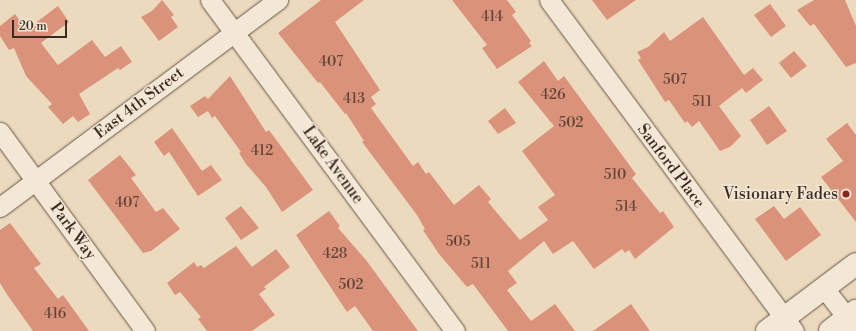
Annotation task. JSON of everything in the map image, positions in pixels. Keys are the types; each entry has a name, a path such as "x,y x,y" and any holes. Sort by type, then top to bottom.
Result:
{"main road":[{"path":"767,331 789,325 824,288 856,264"},
{"path":"830,331 853,319"}],"street":[{"name":"Lake Avenue","path":"210,0 455,331"},
{"name":"East 4th Street","path":"0,207 278,0"},
{"name":"Sanford Place","path":"549,0 789,325"},
{"name":"Park Way","path":"0,132 145,331"},
{"path":"824,288 853,319"}],"building":[{"path":"162,0 174,15 171,17 178,27 159,41 141,17 152,11"},
{"path":"321,0 364,0 335,22 380,90 371,97 376,104 371,108 413,166 418,162 426,174 429,172 454,205 479,185 491,199 488,202 520,240 548,220 538,207 555,195 522,151 554,126 518,82 544,61 558,81 564,76 636,174 632,178 660,213 663,211 674,227 635,259 629,250 625,253 622,249 594,269 573,241 553,254 544,241 508,271 517,283 507,290 531,321 555,304 575,331 508,331 473,284 467,287 439,254 423,230 425,229 417,215 362,142 364,141 346,113 345,114 320,82 318,83 278,33"},
{"path":"452,0 507,0 516,12 512,15 531,41 529,43 532,46 497,69 482,48 487,45"},
{"path":"592,0 636,0 607,20"},
{"path":"814,0 845,0 856,26 856,63 846,67 814,24 810,26 797,10"},
{"path":"770,4 786,26 771,37 754,15"},
{"path":"58,6 69,22 41,43 58,65 92,40 105,57 121,46 132,62 120,70 118,68 79,94 90,114 78,122 73,116 63,124 48,107 52,104 26,76 14,48 9,50 0,36 0,26 15,14 26,30"},
{"path":"703,17 744,75 753,68 763,80 746,93 742,88 719,106 741,136 730,147 720,151 699,121 692,127 687,121 685,123 669,100 665,102 638,60 641,58 637,52 648,47 664,32 670,41"},
{"path":"794,51 807,66 791,78 779,63"},
{"path":"230,76 266,132 269,130 313,190 282,212 266,187 246,164 239,153 241,152 215,116 212,118 208,111 198,117 190,106 205,96 208,99"},
{"path":"769,106 787,131 767,145 750,120"},
{"path":"505,108 516,123 498,134 488,121"},
{"path":"847,123 856,135 856,222 821,177 843,161 826,139"},
{"path":"172,128 202,171 211,165 222,180 198,196 169,152 164,156 154,142"},
{"path":"120,155 136,175 131,178 156,212 163,208 180,229 151,251 143,253 88,180"},
{"path":"241,206 259,228 241,240 225,218"},
{"path":"774,206 784,219 800,207 821,235 786,261 755,219"},
{"path":"329,211 340,226 338,228 366,260 418,331 373,331 355,306 347,312 296,235"},
{"path":"10,223 41,264 34,268 58,299 63,295 89,331 33,331 0,283 0,230"},
{"path":"236,246 252,267 276,249 290,267 264,287 266,289 259,294 275,315 252,331 207,331 198,319 201,317 180,292 175,295 167,283 194,262 197,267 201,265 204,268"},
{"path":"631,304 650,331 593,331"}],"place":[{"name":"Visionary Fades","path":"846,194"}]}
